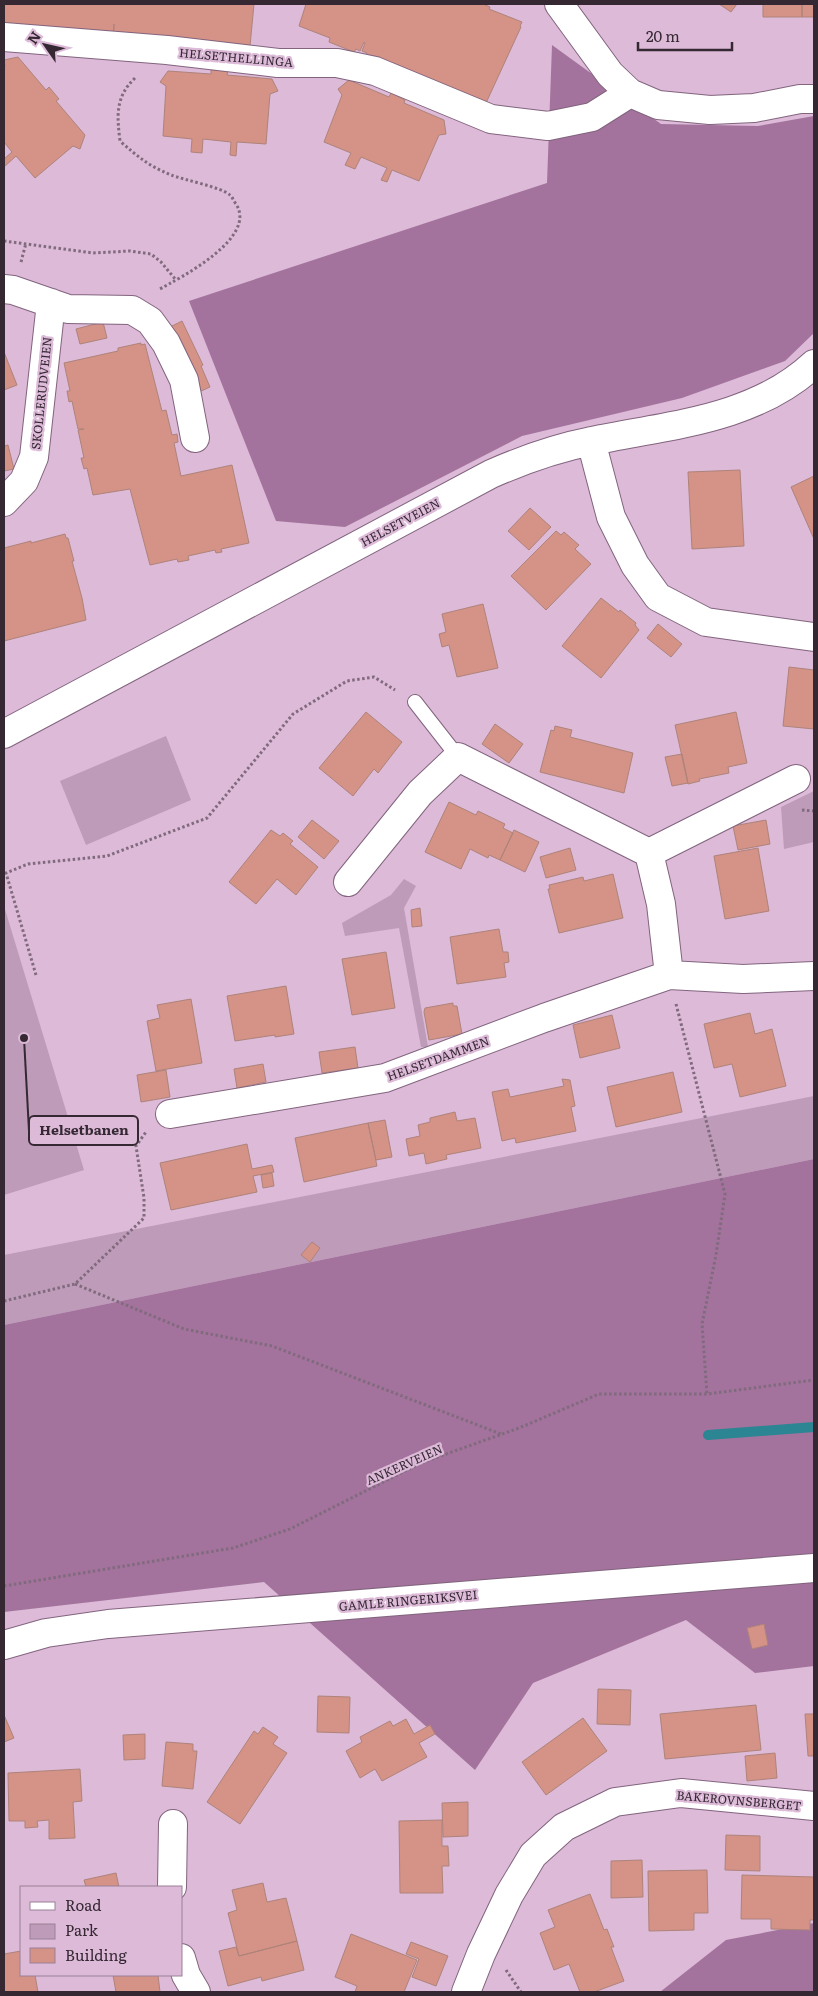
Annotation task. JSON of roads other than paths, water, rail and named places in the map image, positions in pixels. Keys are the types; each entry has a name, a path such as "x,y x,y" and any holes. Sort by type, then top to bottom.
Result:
{"street":[{"path":"559,4 610,74 630,93 658,106 710,110 754,108 800,99 814,99"},
{"name":"HELSETHELLINGA","path":"4,37 167,50 278,62 337,62 375,71 491,119 548,126 592,117 630,93"},
{"path":"4,289 68,309 132,310 150,321 166,343 184,380 195,438"},
{"name":"SKOLLERUDVEIEN","path":"4,502 24,481 34,457 52,303"},
{"name":"HELSETVEIEN","path":"4,734 491,474 534,455 591,441 703,420 757,402 804,373 814,364"},
{"path":"591,441 611,517 635,565 658,597 706,622 814,637"},
{"path":"348,882 420,793 458,757 649,853"},
{"path":"649,853 796,779"},
{"path":"649,853 660,904 668,975"},
{"name":"HELSETDAMMEN","path":"170,1114 385,1078 544,1018 668,975 743,979 814,976"},
{"name":"GAMLE RINGERIKSVEI","path":"4,1645 46,1634 108,1624 814,1568"},
{"name":"BAKEROVNSBERGET","path":"466,1992 481,1954 509,1895 533,1855 564,1828 615,1802 681,1793 814,1806"},
{"path":"172,1886 173,1824"},
{"path":"182,1961 186,1975 196,1992"}],"lane":[{"path":"415,702 458,757"}],"waterway":[{"path":"708,1435 814,1427"}],"place":[{"name":"Helsetbanen","path":"24,1038"}]}
